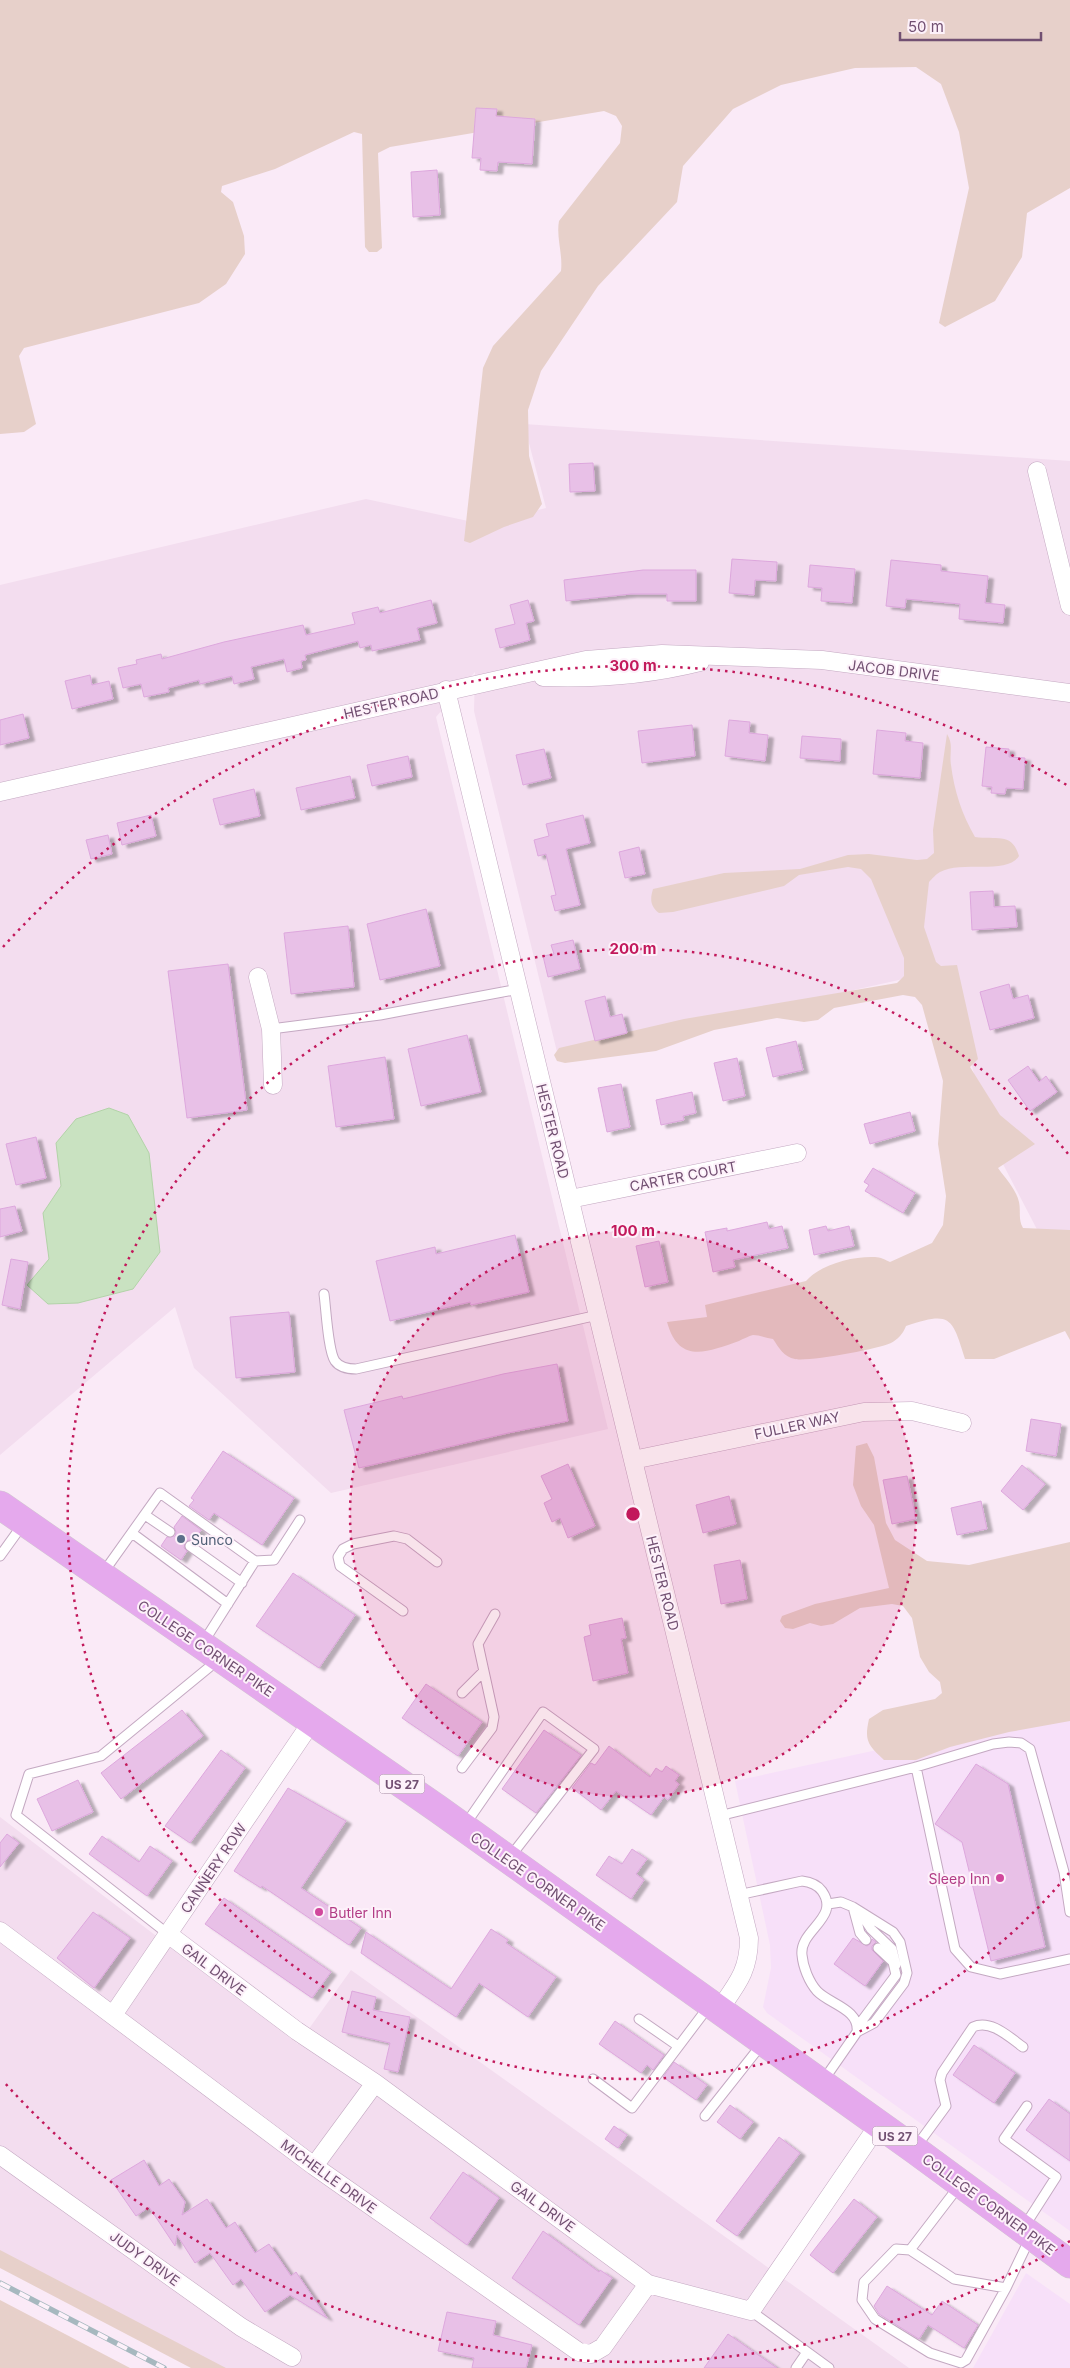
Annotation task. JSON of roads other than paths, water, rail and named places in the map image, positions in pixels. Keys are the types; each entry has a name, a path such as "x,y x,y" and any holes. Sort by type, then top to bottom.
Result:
{"highway":[{"name":"COLLEGE CORNER PIKE","path":"0,1505 312,1720 463,1827 822,2083 1070,2264"}],"street":[{"path":"1037,471 1070,606"},
{"name":"JACOB DRIVE","path":"446,690 518,677 585,678 662,672 718,658 822,660 1070,693"},
{"name":"HESTER ROAD","path":"0,792 446,690 749,1938 749,1957 743,1976 715,2006"},
{"path":"258,977 271,1029 273,1085"},
{"name":"CARTER COURT","path":"570,1199 797,1153"},
{"name":"FULLER WAY","path":"633,1460 864,1412 912,1411 962,1423"},
{"name":"CANNERY ROW","path":"113,2015 312,1720"},
{"name":"MICHELLE DRIVE","path":"0,1931 314,2166 579,2352 591,2354 604,2347 648,2284"},
{"name":"GAIL DRIVE","path":"168,1934 297,2031 375,2083 648,2284 751,2311"},
{"path":"314,2166 375,2083"},
{"path":"751,2311 878,2124"},
{"name":"JUDY DRIVE","path":"0,2155 241,2327 292,2357"}],"lane":[{"path":"271,1029 380,1015 519,989"},
{"path":"324,1294 331,1352 335,1361 344,1368 356,1370 598,1315"},
{"path":"102,1576 160,1494 255,1561 274,1560 300,1520"},
{"path":"145,1515 170,1532"},
{"path":"0,1556 25,1522"},
{"path":"132,1533 228,1604"},
{"path":"404,1611 340,1566 338,1557 343,1548 353,1544 394,1536 407,1539 437,1562"},
{"path":"190,1546 242,1583"},
{"path":"168,1934 16,1815 29,1774 101,1756 211,1651 228,1604 255,1561"},
{"path":"462,1768 492,1728 494,1717 478,1644 495,1614"},
{"path":"462,1693 484,1671"},
{"path":"463,1827 543,1712 594,1749 508,1860"},
{"path":"719,1816 916,1768 1009,1742 1021,1743 1030,1749 1064,1872 1070,1912"},
{"path":"916,1768 955,1948 971,1967 1000,1974 1070,1959"},
{"path":"738,1896 802,1881 810,1882 820,1887 826,1896 828,1904 826,1913 804,1945 803,1960 812,1984 818,1992 844,2009 856,2020 857,2029"},
{"path":"828,1904 840,1902 853,1907 893,1932 900,1942 906,1973 904,1983 874,2023 857,2029"},
{"path":"853,1907 858,1928 866,1940"},
{"path":"822,2083 857,2029 896,1975 892,1949 871,1929 853,1907"},
{"path":"878,1948 893,1962 896,1968"},
{"path":"593,2079 632,2108 678,2046 715,2006"},
{"path":"639,2019 678,2046"},
{"path":"915,2150 946,2106 940,2080 942,2072 973,2027 982,2024 990,2025 1023,2047"},
{"path":"705,2116 764,2042"},
{"path":"1006,2288 954,2279 910,2250 896,2249 864,2282 862,2300 875,2319 930,2353 961,2362 966,2360 1006,2288 1027,2232 1056,2177 1004,2139 1027,2106"},
{"path":"910,2250 961,2184"},
{"path":"751,2311 828,2368"},
{"path":"796,2368 808,2352"}],"railway":[{"path":"0,2283 164,2368"}],"place":[{"name":"Sunco","path":"181,1539"},
{"name":"Sleep Inn","path":"1000,1878"},
{"name":"Butler Inn","path":"319,1912"}]}
